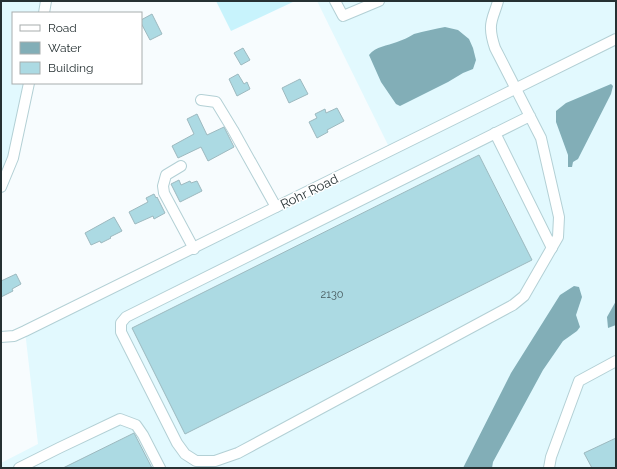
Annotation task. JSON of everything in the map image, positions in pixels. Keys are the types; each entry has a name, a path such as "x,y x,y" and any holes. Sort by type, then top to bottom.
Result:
{"street":[{"path":"44,12 46,1"},
{"path":"335,1 343,16 380,1"},
{"path":"498,1 490,28 492,39 495,48 530,116 541,138 559,217 558,237 524,296 512,305 238,453 214,462 196,461 184,454 121,332 121,323 126,317 530,116"},
{"name":"Rohr Road","path":"1,337 14,336 25,331 194,249 616,39"},
{"path":"1,187 13,158 29,84"},
{"path":"201,100 216,102 234,130 276,208"},
{"path":"495,133 552,248"},
{"path":"181,166 166,175 163,186 164,193 194,249"},
{"path":"549,468 579,381 616,361"},
{"path":"19,468 120,419 136,425 144,435 160,468"}],"shaded area":[{"path":"1,1 46,1 44,12 12,12 12,84 29,84 1,187"},
{"path":"216,1 295,1 231,31"},
{"path":"317,1 616,1 616,35 389,147"},
{"path":"616,39 616,468 1,468 1,463 38,444 25,331"}],"water":[{"path":"445,27 458,30 469,39 476,60 473,69 400,106 396,104 381,82 369,55 378,48 414,34"},
{"path":"611,84 613,86 611,94 578,159 573,162 572,167 568,167 568,155 556,122 556,111 566,103"},
{"path":"574,286 579,287 582,297 576,315 580,327 563,341 543,370 493,462 492,468 463,468 511,373 560,295"},
{"path":"616,301 616,325 608,328 607,317"}],"building":[{"path":"152,14 162,34 150,40 142,25 142,19"},
{"path":"243,48 250,60 241,65 234,53"},
{"path":"238,74 244,84 247,82 250,89 237,96 229,79"},
{"path":"300,79 308,94 289,103 282,88"},
{"path":"337,108 344,121 327,130 328,132 317,138 309,122 317,118 315,114 325,109 326,113"},
{"path":"197,114 207,135 224,127 234,147 208,161 201,147 178,158 172,146 194,134 187,119"},
{"path":"479,155 532,260 185,434 132,328"},
{"path":"179,180 181,185 190,181 191,183 197,181 202,191 180,202 171,184"},
{"path":"154,194 165,213 154,219 153,216 135,224 129,212 148,202 146,198"},
{"path":"114,217 122,231 101,243 100,241 91,245 85,233"},
{"path":"16,274 21,284 12,289 13,291 1,297 1,281"},
{"path":"134,433 152,468 63,468"},
{"path":"616,438 616,468 592,468 584,453"}]}
